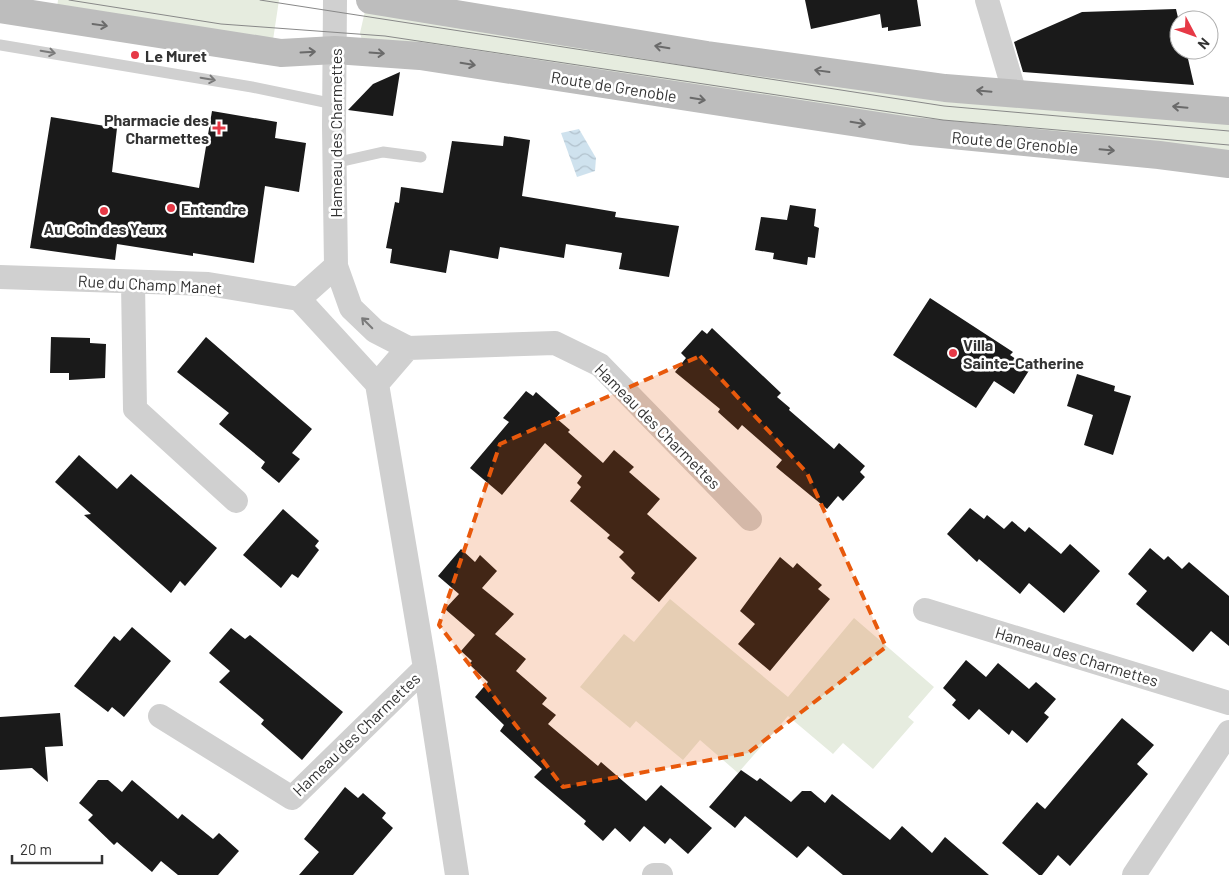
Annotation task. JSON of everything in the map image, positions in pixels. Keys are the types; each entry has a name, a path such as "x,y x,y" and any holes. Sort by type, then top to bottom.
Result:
{"main road":[{"path":"370,0 707,55 945,88 1229,111"},
{"name":"Route de Grenoble","path":"0,9 281,53 334,50 420,56 911,131 1159,155 1229,164"}],"street":[{"name":"Hameau des Charmettes","path":"335,0 334,162 336,266 351,308 375,331 408,348 555,344 600,365 750,519"},
{"path":"987,0 1015,94"},
{"path":"336,266 299,299 377,384 408,348"},
{"name":"Rue du Champ Manet","path":"0,277 132,283 208,284 299,299"},
{"path":"132,283 135,409 236,501"},
{"name":"Hameau des Charmettes","path":"377,384 425,668 457,875"},
{"name":"Hameau des Charmettes","path":"925,610 1229,703"},
{"name":"Hameau des Charmettes","path":"160,716 292,798 425,668"},
{"path":"1134,875 1229,732"},
{"path":"654,875 661,875"}],"lane":[{"path":"0,45 252,87 334,104"},
{"path":"334,162 383,152 421,157"}],"highlighted area":[{"path":"700,356 807,473 886,647 748,753 563,787 439,625 500,444"}],"shaded area":[{"path":"58,0 279,0 273,40 57,8"},
{"path":"365,11 1229,122 1229,152 941,126 362,40 360,33"},
{"path":"670,599 788,697 854,618 934,687 908,717 914,722 873,769 843,743 833,754 788,716 738,773 700,740 683,760 636,721 630,728 580,687 624,634 634,642"}],"water":[{"path":"579,129 596,158 595,171 577,177 561,133"}],"building":[{"path":"805,0 917,0 921,26 888,31 888,27 882,28 880,14 811,29"},
{"path":"1176,9 1169,10 1169,60 1188,60 1194,85 1023,72 1014,42 1082,12"},
{"path":"400,72 393,116 348,110 373,84"},
{"path":"212,111 277,122 275,138 306,143 299,192 265,186 254,263 193,253 193,256 117,244 115,260 30,248 51,117 117,128 112,172 199,188"},
{"path":"504,136 530,140 522,196 616,212 615,217 679,226 669,277 619,269 622,253 566,244 564,258 500,247 498,259 450,250 446,273 390,263 392,249 386,248 395,202 399,203 401,187 443,193 452,141 503,146"},
{"path":"790,205 816,209 814,226 819,228 815,258 808,257 807,265 773,259 774,253 755,250 761,217 787,220"},
{"name":"Villa Sainte-Catherine","path":"930,298 1013,352 1010,355 1030,369 1014,394 994,381 976,408 893,355"},
{"path":"712,328 781,393 777,397 790,408 789,410 834,449 839,443 865,466 860,472 865,477 843,501 838,496 827,509 776,467 782,460 742,425 738,430 718,412 720,409 675,372 686,358 681,353 702,330 707,334"},
{"path":"51,337 90,338 90,343 106,344 105,378 69,380 69,373 50,373"},
{"path":"206,337 312,429 292,453 300,459 279,483 261,468 265,462 219,424 229,413 177,372"},
{"path":"1077,374 1115,386 1114,391 1131,396 1113,455 1084,445 1093,415 1067,406"},
{"path":"526,391 533,396 536,392 560,413 556,418 570,430 568,432 603,463 614,450 634,467 629,472 660,499 647,514 697,558 659,602 631,578 635,573 619,557 624,552 607,538 610,535 570,501 581,487 577,483 582,476 545,443 502,495 470,468 509,422 503,418"},
{"path":"79,455 117,489 131,474 217,548 185,586 180,581 171,593 84,515 91,514 55,482"},
{"path":"970,508 984,519 987,515 1004,529 1012,521 1025,532 1029,527 1061,554 1070,544 1100,571 1064,613 1029,583 1020,594 979,559 977,562 947,534"},
{"path":"283,509 319,541 315,546 319,550 298,578 292,574 281,588 243,555"},
{"path":"1150,548 1164,560 1168,556 1182,569 1189,562 1229,596 1229,646 1211,631 1193,652 1136,604 1147,591 1128,574"},
{"path":"461,549 475,562 480,555 497,571 482,588 514,614 495,634 526,659 516,671 547,698 542,704 556,715 548,724 598,766 601,762 646,801 661,785 712,828 688,854 670,838 665,844 644,826 630,842 615,828 603,841 584,824 586,821 534,777 542,769 500,731 504,725 475,697 488,682 469,664 472,661 461,651 475,635 445,609 459,594 438,576"},
{"path":"780,557 793,568 797,563 822,585 818,589 830,599 770,671 738,644 755,624 740,611"},
{"path":"132,627 171,661 124,717 112,707 108,712 74,686 114,636 120,641"},
{"path":"231,628 245,639 250,635 343,712 302,760 261,724 264,720 219,682 230,671 209,653"},
{"path":"966,660 986,677 998,663 1029,689 1036,682 1056,699 1044,713 1049,717 1027,743 1012,730 1009,735 979,709 969,720 952,705 956,700 943,688"},
{"path":"60,713 63,746 45,747 48,782 32,768 0,770 0,717"},
{"path":"1122,718 1154,745 1137,764 1148,774 1070,866 1058,855 1042,875 1039,875 1002,843 1037,802 1045,809"},
{"path":"741,770 757,781 760,778 791,802 802,791 811,791 825,803 832,794 890,840 902,826 932,853 945,837 989,875 843,875 808,846 797,858 745,816 735,828 709,807"},
{"path":"98,780 108,780 122,792 132,780 178,819 182,814 213,839 219,833 239,851 218,875 178,875 161,861 152,872 117,842 114,845 88,820 93,815 79,803"},
{"path":"345,787 358,798 363,793 386,813 382,818 393,828 353,875 299,875 319,852 304,839"}],"tram line":[{"path":"69,0 221,24 385,36 943,120 1229,145"},
{"path":"260,0 944,106 1229,131"}],"place":[{"name":"Le Muret","path":"135,55"},
{"name":"Pharmacie des Charmettes","path":"219,128"},
{"name":"Entendre","path":"171,208"},
{"name":"Au Coin des Yeux","path":"104,211"},
{"name":"Villa Sainte-Catherine","path":"953,353"}]}
